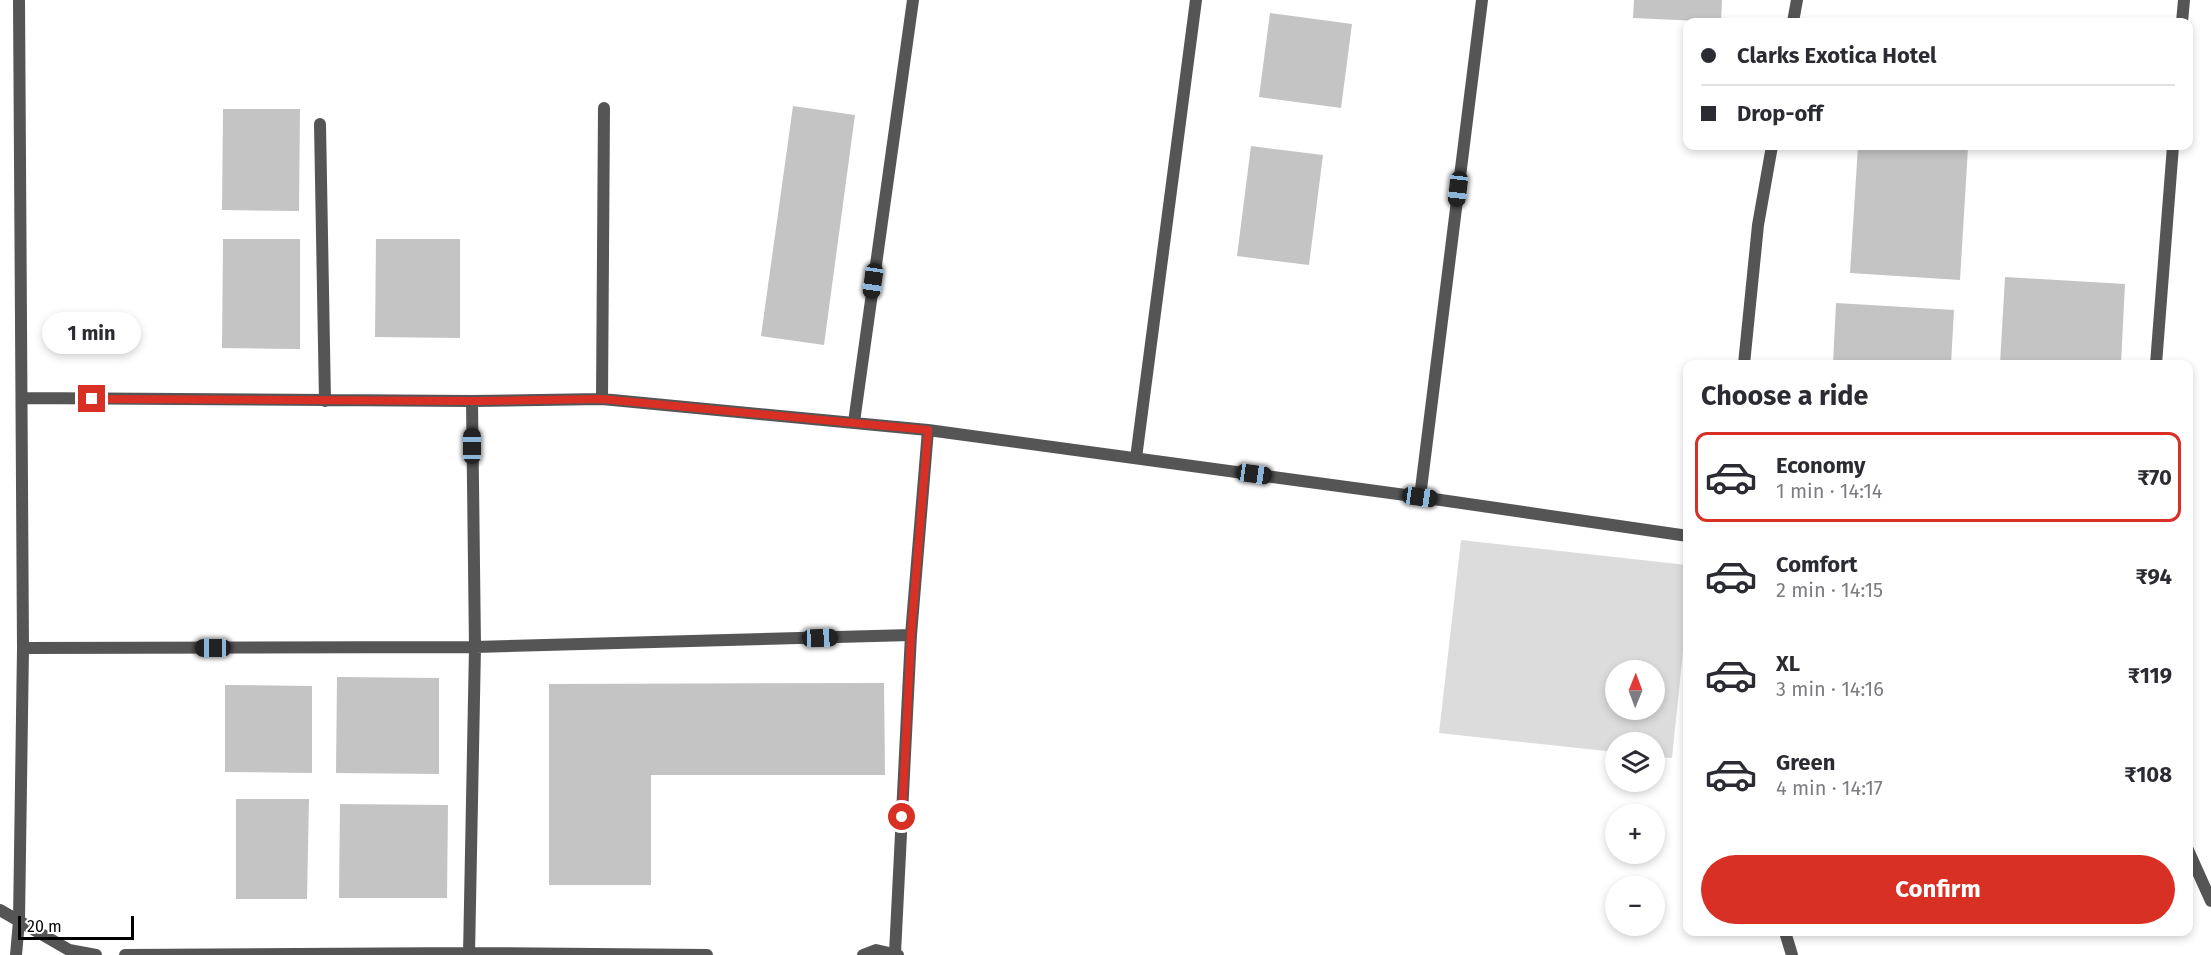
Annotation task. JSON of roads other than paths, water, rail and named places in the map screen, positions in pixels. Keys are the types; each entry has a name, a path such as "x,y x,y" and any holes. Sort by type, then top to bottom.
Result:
{"street":[{"path":"16,955 19,921 23,648 19,0"},
{"path":"854,422 913,0"},
{"path":"1136,458 1196,0"},
{"path":"1420,497 1482,0"},
{"path":"1794,18 1797,0"},
{"path":"2182,18 2184,0"},
{"path":"602,399 604,108"},
{"path":"320,124 325,401"},
{"path":"1744,360 1758,225 1771,150"},
{"path":"2156,360 2173,150"},
{"path":"22,398 325,401 602,399 928,430 1683,535"},
{"path":"470,954 475,647 472,401"},
{"path":"863,955 876,950 896,954 911,635 928,430"},
{"path":"23,648 475,647 911,635"},
{"path":"2193,861 2211,901"},
{"path":"0,910 69,950 96,955"},
{"path":"1786,936 1792,955"},
{"path":"125,955 707,955"}]}
